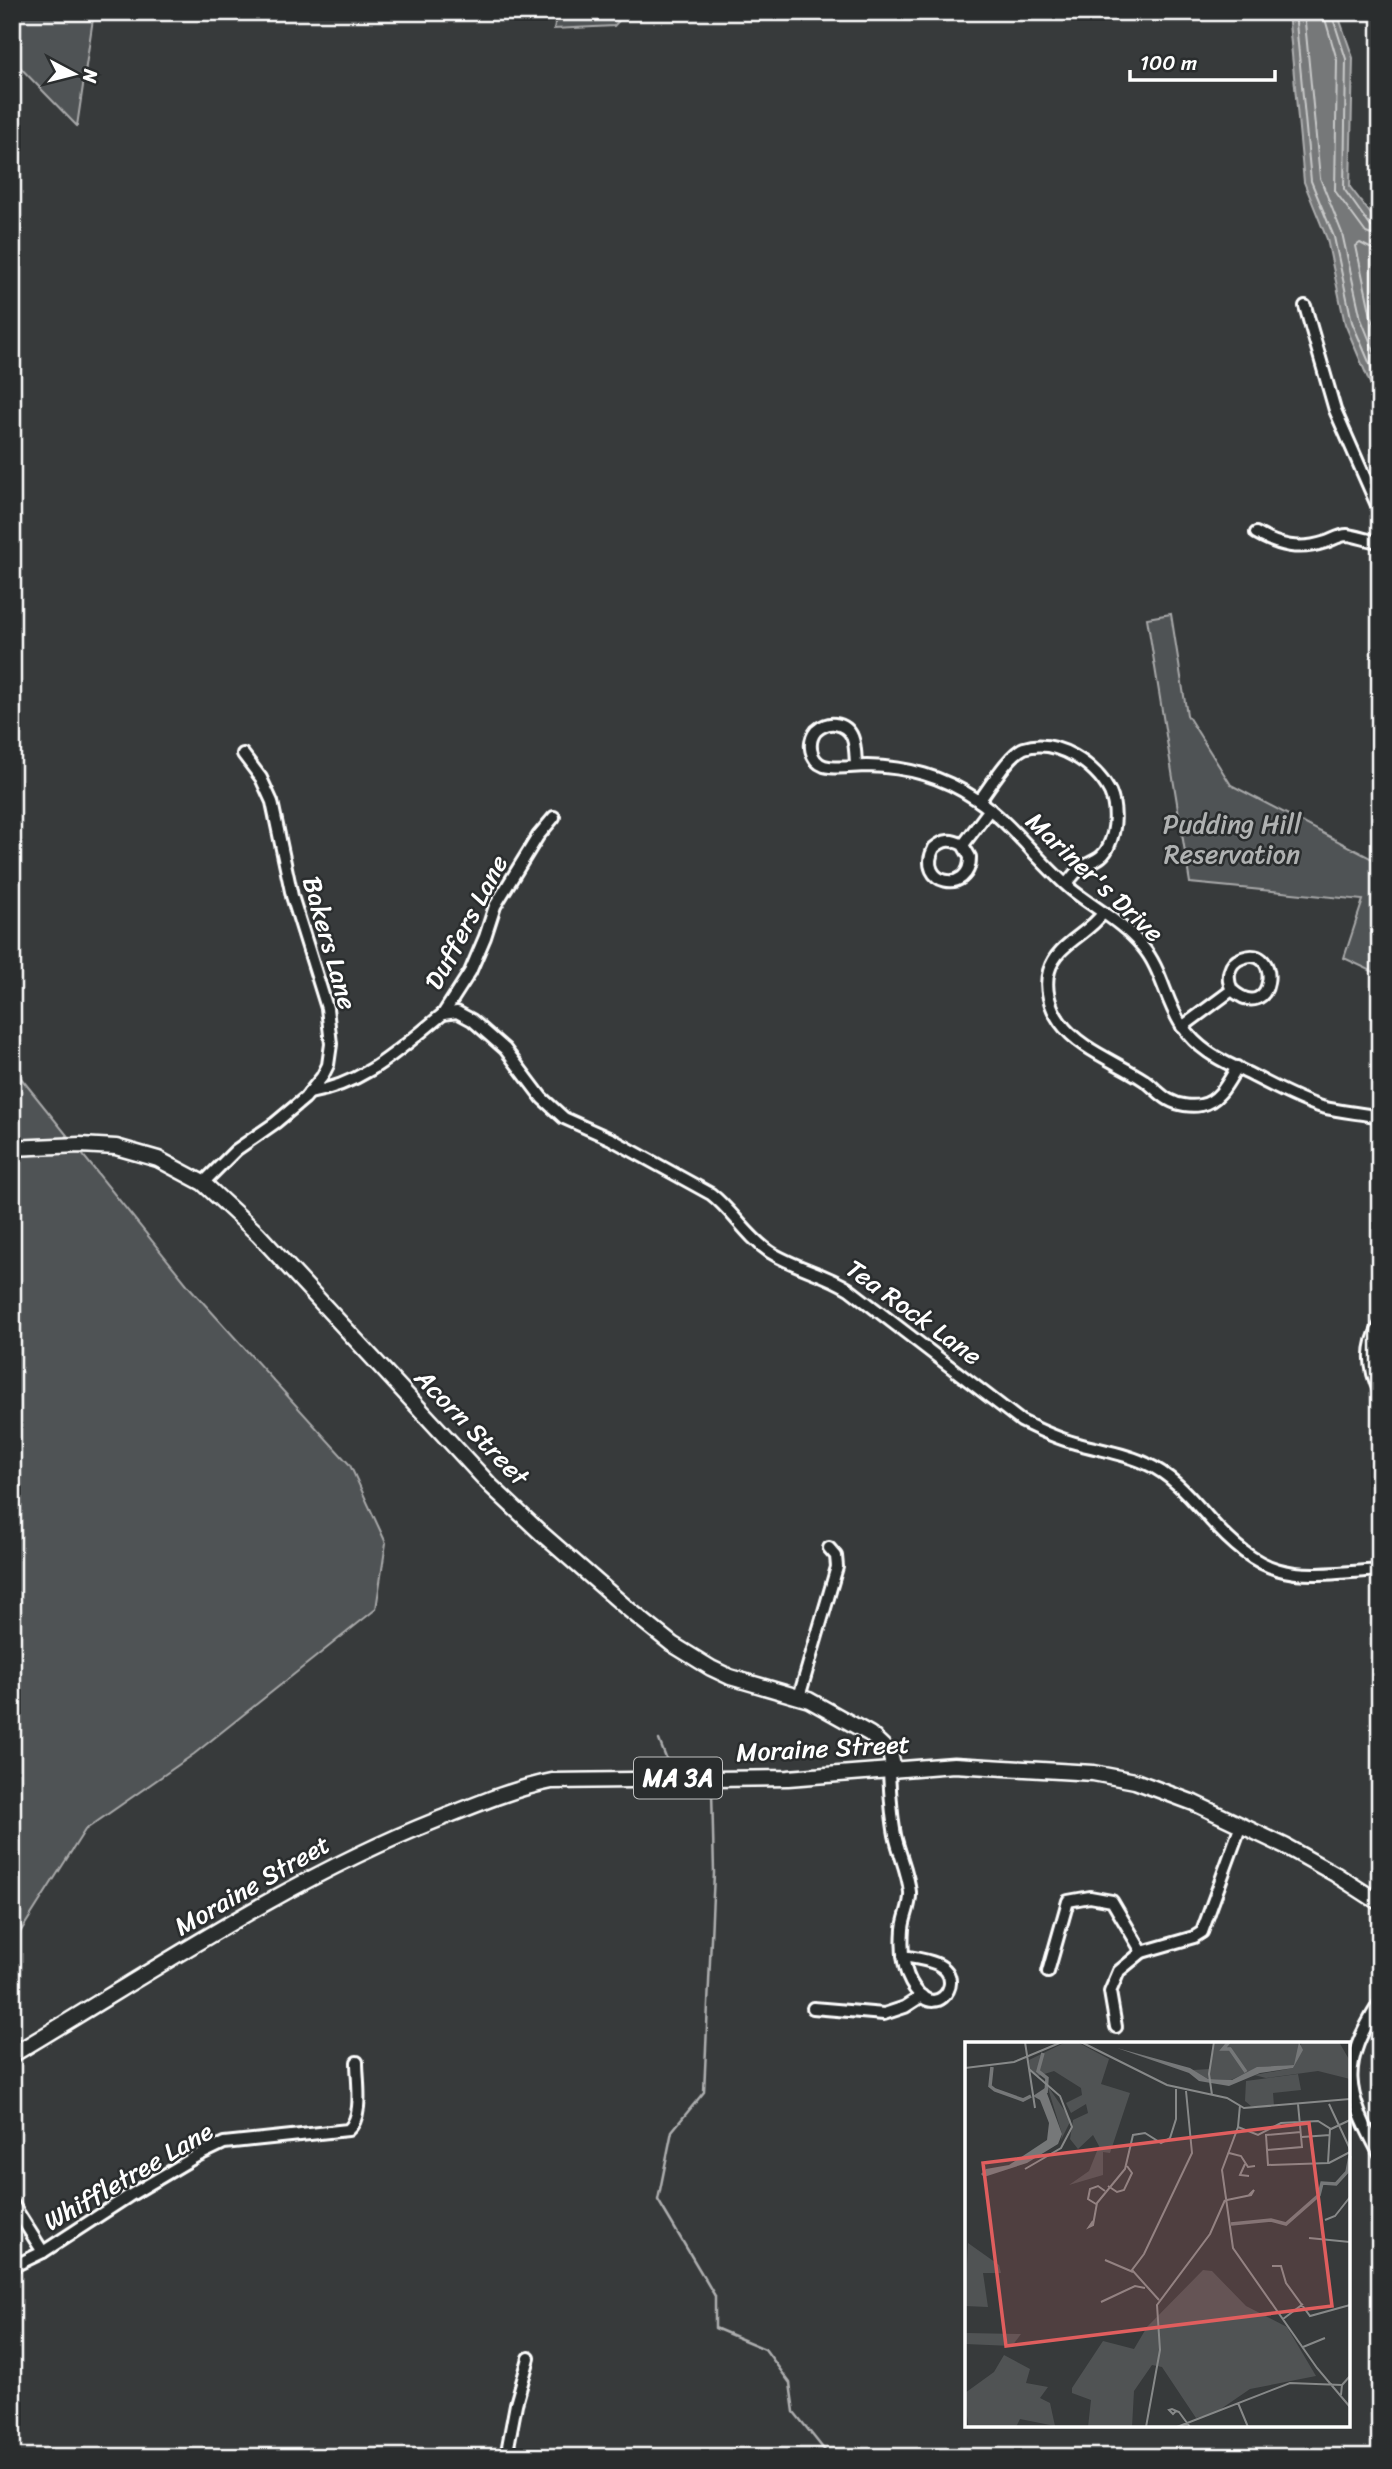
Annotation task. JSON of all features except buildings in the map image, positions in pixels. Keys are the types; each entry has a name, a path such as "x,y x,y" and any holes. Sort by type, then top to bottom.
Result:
{"main road":[{"name":"Acorn Street","path":"12,1148 71,1145 116,1147 158,1159 203,1183 258,1234 491,1486 627,1608 672,1644 711,1668 730,1677 799,1697 830,1710 881,1742 890,1753 892,1771"},
{"name":"Moraine Street","path":"12,2054 344,1860 409,1831 523,1787 571,1779 788,1778 954,1765 1057,1770 1118,1777 1158,1789 1241,1825 1335,1874 1380,1903"}],"street":[{"path":"1305,306 1335,410 1380,512"},
{"path":"1256,533 1277,544 1301,547 1345,535 1364,541 1380,542"},
{"name":"Mariner's Drive","path":"856,766 855,743 847,728 830,724 816,731 811,740 811,749 815,759 822,765 914,770 954,786 990,809 1066,884 1128,931 1153,960 1169,1004 1182,1027 1211,1054 1313,1104 1380,1116"},
{"path":"979,801 1015,754 1024,749 1035,747 1060,750 1097,775 1110,792 1114,806 1113,832 1109,846 1102,856 1080,869 1066,884"},
{"name":"Bakers Lane","path":"203,1183 236,1150 286,1115 309,1093 328,1065 331,1044 330,1021 324,996 292,896 272,802 261,778 243,754"},
{"path":"963,845 990,809"},
{"name":"Duffers Lane","path":"443,1014 470,972 495,906 538,836 554,817"},
{"path":"1103,913 1095,924 1062,948 1049,971 1048,996 1053,1012 1061,1024 1081,1042 1179,1104 1202,1105 1212,1101 1221,1093 1237,1067"},
{"path":"1243,957 1261,960 1268,968 1270,979 1266,991 1258,997 1239,997 1232,990 1228,973 1234,963 1243,957"},
{"path":"1182,1027 1232,990"},
{"name":"Tea Rock Lane","path":"443,1014 457,1012 472,1020 505,1049 542,1098 564,1118 611,1139 711,1194 722,1202 760,1245 783,1259 849,1289 1021,1421 1048,1435 1147,1463 1163,1473 1194,1501 1227,1539 1252,1559 1272,1570 1291,1573 1340,1574 1380,1570"},
{"path":"309,1093 330,1090 373,1070 443,1014"},
{"path":"1380,1325 1373,1338 1370,1358 1380,1392"},
{"path":"799,1697 837,1567 836,1556 829,1548"},
{"path":"892,1771 896,1838 910,1894 903,1927 904,1966 909,1979 922,1996 933,2002 943,1997 949,1989 947,1972 940,1965 904,1956"},
{"path":"1116,2027 1110,1992 1119,1971 1142,1952 1194,1937 1202,1932 1241,1825"},
{"path":"1048,1972 1068,1901 1090,1897 1112,1900 1142,1952"},
{"path":"813,2008 884,2014 905,2007 922,1996"},
{"path":"1380,2002 1359,2037 1352,2056 1350,2074 1355,2104 1380,2155"},
{"name":"Whiffletree Lane","path":"12,2267 43,2252 129,2196 216,2147 243,2140 348,2130 353,2126 357,2114 357,2062"},
{"path":"12,2203 43,2252"},
{"path":"506,2457 516,2404 529,2358"}],"green space":[{"path":"12,12 94,12 77,126 12,59"},
{"path":"557,12 627,12 614,26 554,29"},
{"name":"Pudding Hill Reservation","path":"1171,614 1187,715 1231,785 1380,863 1380,975 1344,958 1363,900 1190,883 1147,618"},
{"path":"12,1067 190,1288 350,1465 386,1543 376,1609 194,1754 85,1830 12,1945"}],"water":[{"path":"1288,12 1337,12 1353,58 1350,187 1380,226 1380,407 1345,324 1327,239 1304,182"}],"waterway":[{"path":"659,1740 671,1771"},
{"path":"674,1789 712,1790 714,1873 704,2092 672,2131 658,2200 715,2296 715,2328 765,2349 790,2383 794,2412 830,2457"}]}
